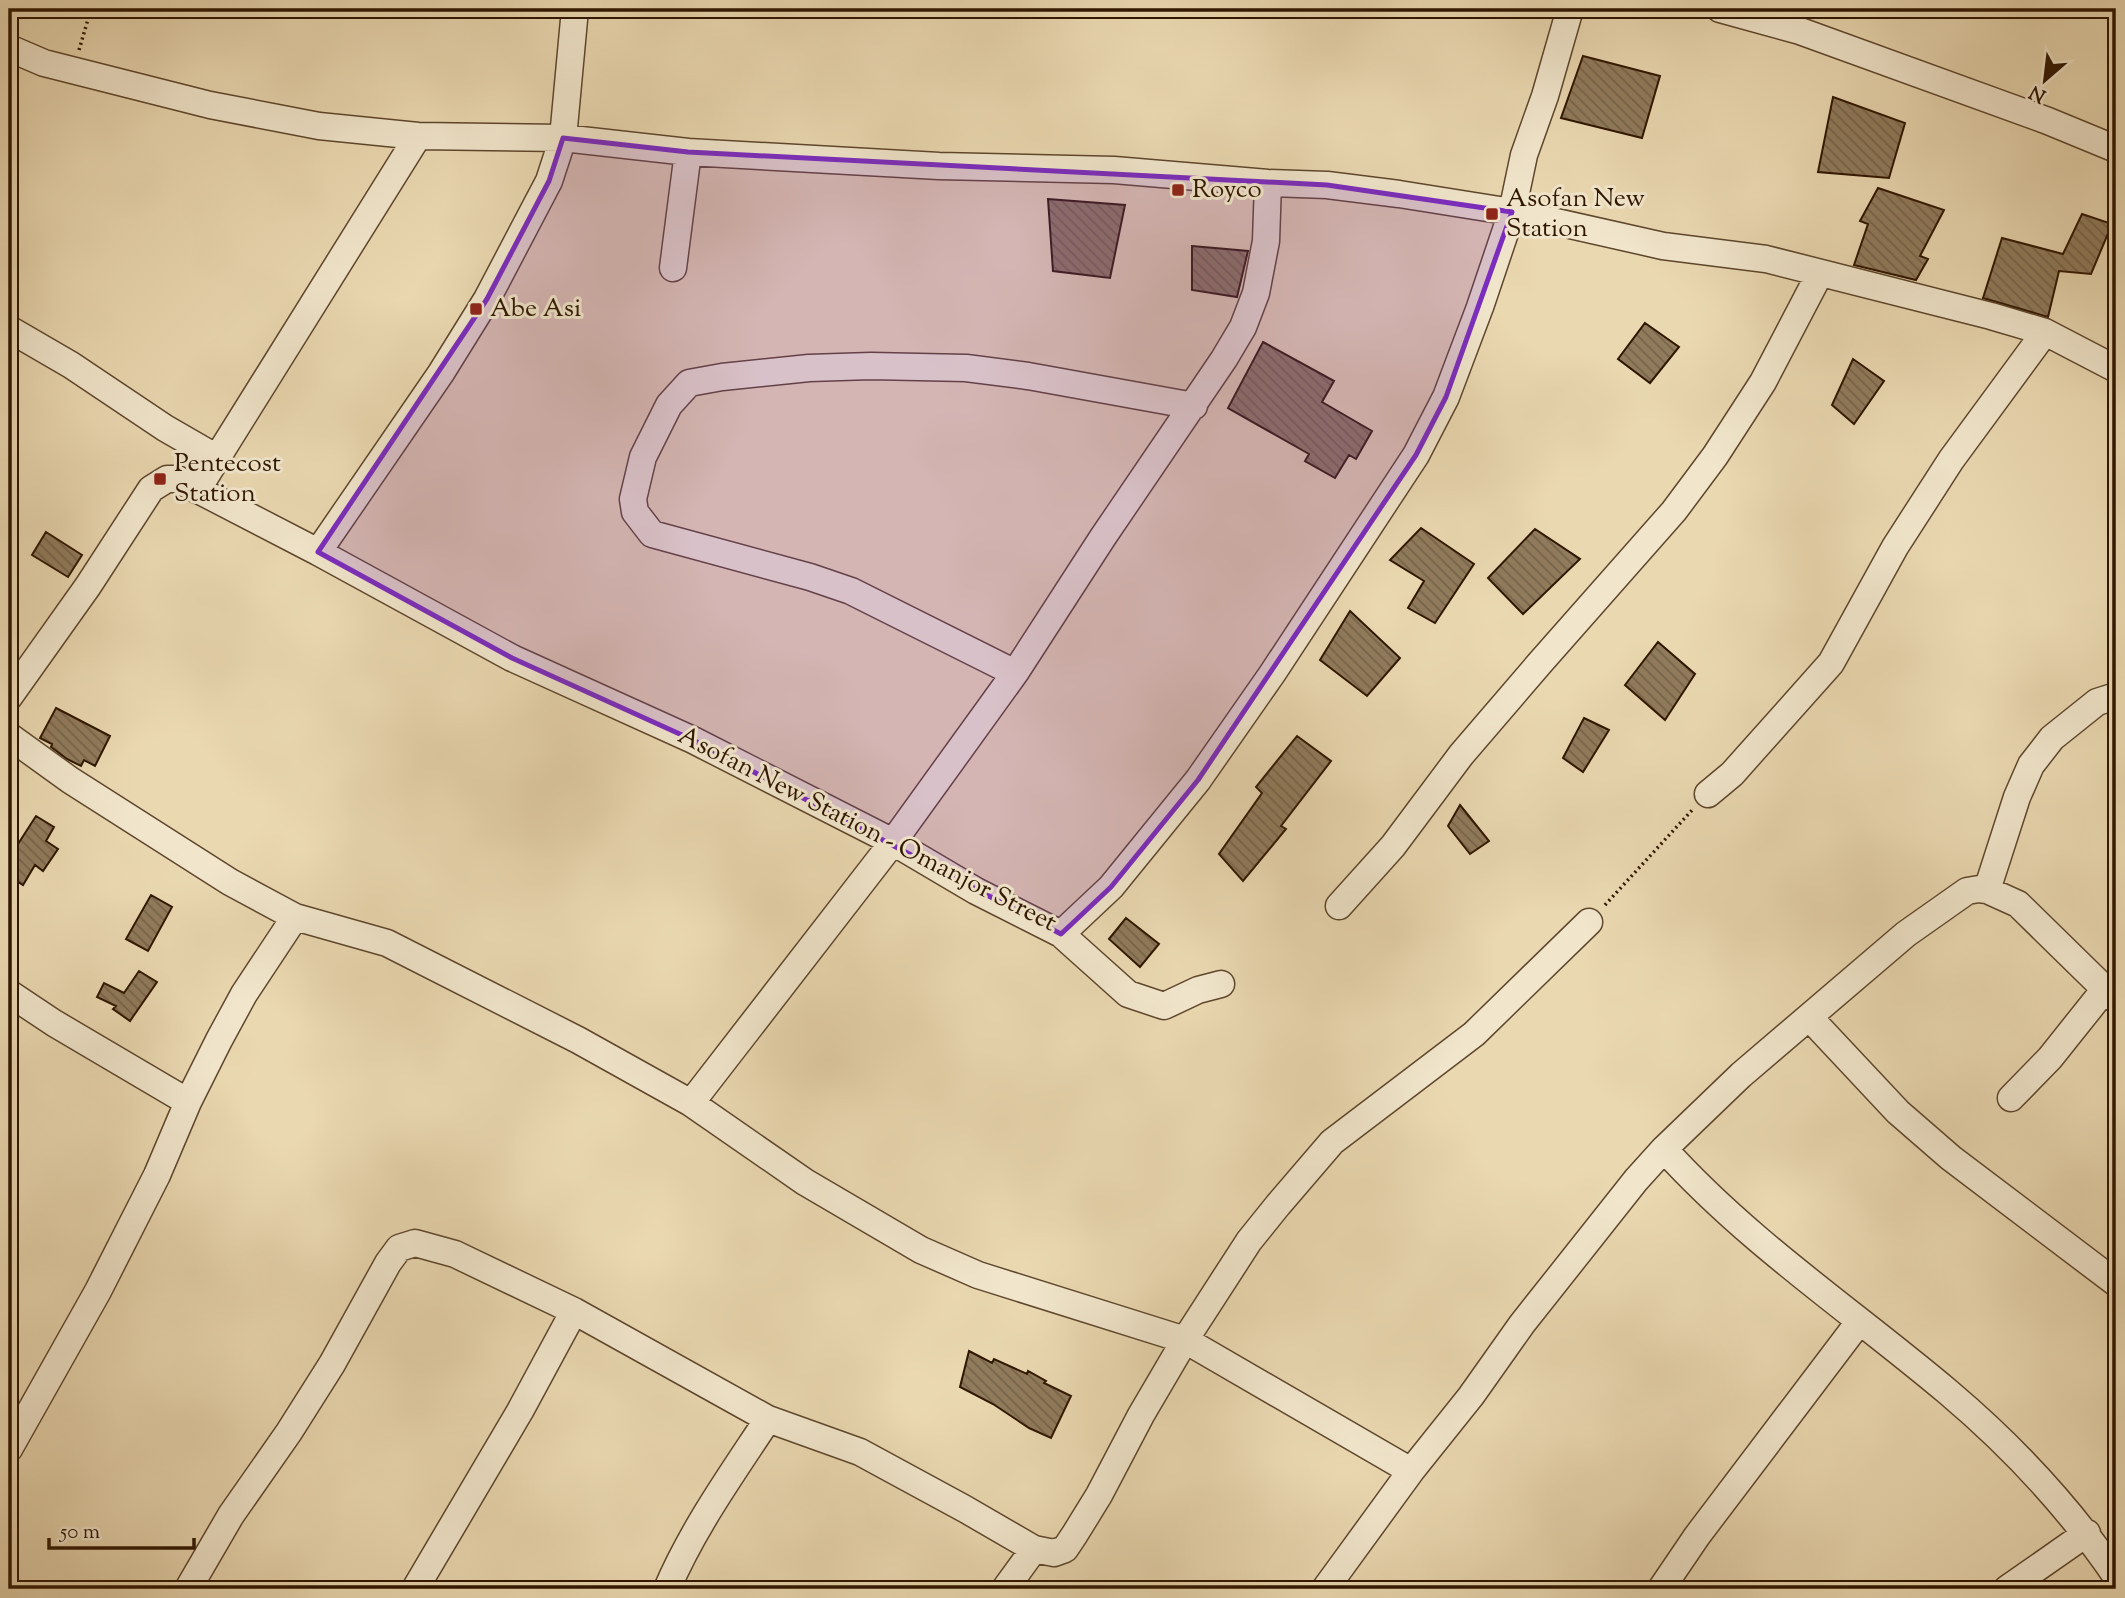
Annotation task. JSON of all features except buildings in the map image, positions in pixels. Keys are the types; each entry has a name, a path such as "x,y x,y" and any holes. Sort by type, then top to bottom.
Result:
{"street":[{"path":"318,552 487,299 549,181 563,138 575,9"},
{"name":"Asofan New Station - Omanjor Street","path":"9,697 88,586 151,489 167,478 177,479 512,658 693,740 893,842 976,891 1061,934 1111,887 1198,780 1294,641 1416,454 1451,386 1480,307 1512,212 1524,155 1545,96 1570,9"},
{"path":"1720,9 1800,31 2048,121 2116,149"},
{"path":"9,48 44,63 210,105 305,124 418,136 563,138 688,152 939,166 1114,170 1339,186 1512,212 1663,246 1766,259 1991,316 2045,332 2116,369"},
{"path":"197,490 418,136"},
{"path":"673,268 688,152"},
{"path":"691,1103 893,842 1015,673 1103,537 1194,406 1242,327 1256,293 1266,241 1268,183"},
{"path":"1339,906 1393,846 1461,755 1674,511 1715,456 1763,382 1820,273"},
{"path":"1708,794 1732,775 1831,663 1895,547 1944,471 2045,332"},
{"path":"14,342 71,365 165,428 217,458"},
{"path":"1015,673 851,591 810,577 652,534 635,512 633,499 643,457 669,405 690,383 700,381 809,368 871,366 978,370 1028,376 1194,406"},
{"path":"1987,890 2017,797 2031,765 2052,738 2097,702 2116,696"},
{"path":"9,736 70,780 230,882 295,917 387,943 578,1040 691,1103 805,1182 921,1250 978,1275 1185,1340 1411,1471"},
{"path":"1325,1589 1522,1324 1607,1214 1664,1149 1741,1075 1906,934 1967,891 1987,890 2018,904 2110,995 2011,1098"},
{"path":"9,1449 98,1291 157,1174 187,1102 244,994 295,917"},
{"path":"188,1589 231,1515 332,1364 377,1280 399,1248 415,1243 455,1254 574,1311 768,1419 860,1452 965,1508 1034,1549 1054,1553 1065,1549 1099,1495 1185,1340 1250,1241 1332,1142 1474,1034 1589,922"},
{"path":"1061,934 1128,994 1164,1006 1198,990 1221,984"},
{"path":"9,993 187,1102"},
{"path":"1809,1017 1898,1112 1951,1158 2116,1283"},
{"path":"1664,1149 1709,1196 1776,1255 1951,1394 2046,1485 2087,1533 2116,1576"},
{"path":"415,1589 520,1411 574,1311"},
{"path":"1661,1589 1705,1526 1859,1322"},
{"path":"667,1589 681,1555 703,1517 768,1419"},
{"path":"2007,1589 2087,1533"},
{"path":"1005,1589 1034,1549"}],"path":[{"path":"73,70 91,9"},
{"path":"1589,922 1708,794"}],"highlighted area":[{"path":"563,138 688,152 1327,185 1512,212 1446,397 1416,455 1198,780 1111,887 1061,934 693,740 512,658 318,552 487,299 549,181"}],"place":[{"name":"Royco","path":"1178,190"},
{"name":"Asofan New Station","path":"1492,214"},
{"name":"Abe Asi","path":"476,309"},
{"name":"Pentecost Station","path":"160,479"}]}
